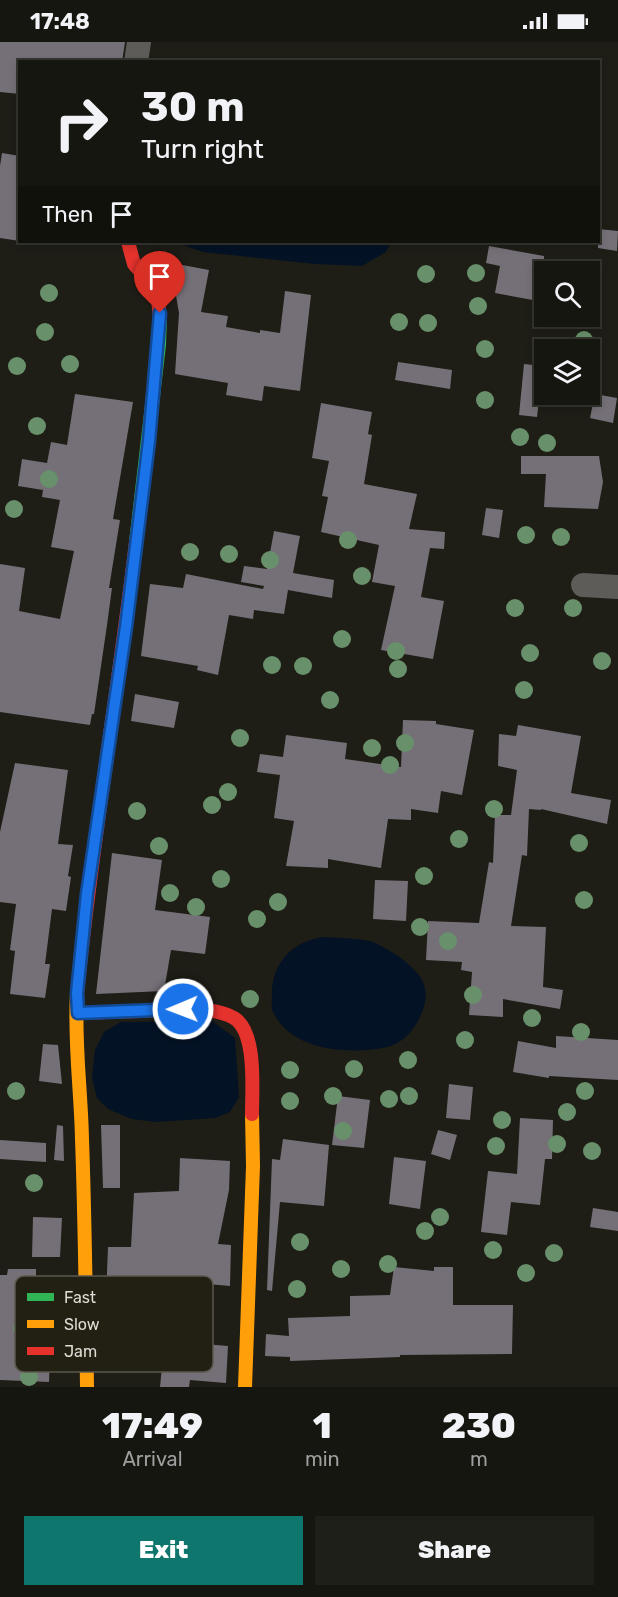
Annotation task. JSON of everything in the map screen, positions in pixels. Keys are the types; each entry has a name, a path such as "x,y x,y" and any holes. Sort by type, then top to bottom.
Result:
{"street":[{"path":"136,60 139,42"},
{"path":"85,1276 80,1073 75,1033 78,1013 77,993 87,894 126,627 159,345 160,313 157,290 134,264 128,243"},
{"path":"583,585 618,587"},
{"path":"78,1013 202,1009 220,1012 236,1019 246,1032 252,1064 253,1166 245,1387"},
{"path":"87,1372 87,1387"}],"water":[{"path":"178,243 390,243 386,252 362,266 315,264 203,252"},
{"path":"325,937 373,942 398,956 420,977 426,992 423,1010 415,1026 404,1039 383,1048 337,1050 307,1042 293,1035 282,1025 272,1008 273,982 276,972 287,955 295,948 314,939"},
{"path":"212,1021 235,1038 239,1097 230,1112 215,1118 156,1122 132,1119 108,1109 97,1098 92,1078 95,1050 104,1032 121,1022"}],"building":[{"path":"0,42 125,42 122,60 18,60 18,94 0,92"},
{"path":"2,153 18,156 18,241 0,238"},
{"path":"600,229 618,231 617,251 598,248"},
{"path":"489,246 544,256 544,261 534,261 534,300 495,293 500,266 486,263"},
{"path":"177,264 209,270 201,312 228,316 226,327 260,333 260,330 280,333 285,291 311,295 300,391 264,386 262,401 226,395 228,383 175,374 179,313 174,284"},
{"path":"398,362 452,370 450,389 395,380"},
{"path":"524,364 534,365 534,405 538,405 537,417 519,415"},
{"path":"75,394 133,402 113,519 120,520 109,588 112,588 94,714 92,714 90,725 0,712 0,564 25,568 19,611 60,619 74,551 51,547 60,500 42,497 43,490 18,486 22,459 47,463 51,442 67,445"},
{"path":"600,395 617,398 613,423 590,418 593,405 600,405"},
{"path":"321,403 372,412 368,434 372,435 364,484 417,494 409,529 445,532 444,549 430,548 421,597 444,601 433,659 381,650 395,586 372,582 379,545 321,532 328,497 322,496 329,461 312,458"},
{"path":"521,456 599,456 603,482 598,509 544,507 546,474 521,474"},
{"path":"486,508 503,510 499,538 482,535"},
{"path":"274,531 300,536 293,573 334,580 332,598 288,590 284,614 254,610 253,619 229,615 218,675 197,670 198,666 141,656 150,584 183,588 186,574 263,589 264,586 241,582 244,566 267,569"},
{"path":"135,694 179,702 174,728 131,721"},
{"path":"403,720 436,721 436,724 474,730 462,795 441,791 438,813 411,809 411,820 388,819 381,868 328,859 328,868 286,866 294,821 274,818 280,775 257,772 260,754 283,757 286,735 347,743 345,759 401,767"},
{"path":"518,725 581,736 571,793 611,800 607,824 541,809 529,809 527,856 522,855 511,926 546,927 543,987 563,990 560,1009 503,999 503,1017 469,1015 472,972 461,970 462,962 426,960 428,921 479,923 489,862 493,863 495,815 511,815 517,770 498,766 499,734 516,736"},
{"path":"15,763 68,770 58,844 73,845 68,876 71,877 66,911 52,909 45,964 50,964 45,998 10,994 15,951 10,950 16,904 0,902 0,832"},
{"path":"112,853 162,860 155,910 210,917 205,954 171,950 164,991 96,994"},
{"path":"375,880 408,881 406,921 373,919"},
{"path":"556,1036 618,1040 618,1080 549,1076 549,1078 513,1072 518,1041 556,1048"},
{"path":"43,1044 58,1045 62,1084 39,1081"},
{"path":"449,1084 473,1087 470,1120 446,1118"},
{"path":"338,1096 370,1100 364,1148 332,1145"},
{"path":"520,1118 553,1120 552,1159 545,1159 540,1205 511,1202 507,1235 481,1232 488,1171 517,1174"},
{"path":"57,1125 63,1126 64,1161 54,1160"},
{"path":"101,1125 120,1125 120,1188 103,1188"},
{"path":"438,1130 457,1135 450,1160 431,1154"},
{"path":"283,1139 329,1145 324,1206 280,1202 272,1291 267,1290 272,1159 280,1160"},
{"path":"0,1140 46,1143 46,1162 0,1159"},
{"path":"394,1157 426,1161 420,1209 389,1204"},
{"path":"180,1158 230,1161 229,1190 218,1244 231,1245 230,1286 213,1285 213,1276 107,1276 108,1247 131,1247 134,1193 179,1191"},
{"path":"593,1208 618,1212 618,1231 590,1227"},
{"path":"33,1217 62,1218 60,1257 32,1257"},
{"path":"394,1267 434,1271 434,1267 453,1267 453,1305 513,1305 512,1354 400,1355 400,1357 290,1361 290,1357 265,1356 266,1334 289,1336 288,1318 350,1316 350,1296 390,1295"},
{"path":"8,1269 36,1269 36,1276 15,1276 15,1372 49,1372 49,1382 0,1380 0,1275 7,1275"},
{"path":"213,1345 228,1346 226,1383 190,1380 189,1387 160,1387 161,1372 213,1372"}],"traffic: fast":[{"path":"136,542 159,345 160,317"}],"traffic: slow":[{"path":"77,993 76,1030 85,1276"},
{"path":"245,1387 253,1166 252,1114"},
{"path":"87,1372 87,1387"}],"traffic: jam":[{"path":"128,243 134,264 157,290 160,317"},
{"path":"77,993 136,542"},
{"path":"78,1013 202,1009 234,1018 247,1035 250,1048 252,1114"}],"route":[{"path":"160,313 149,441 126,627 87,894 77,993 78,1013 183,1009"}]}
